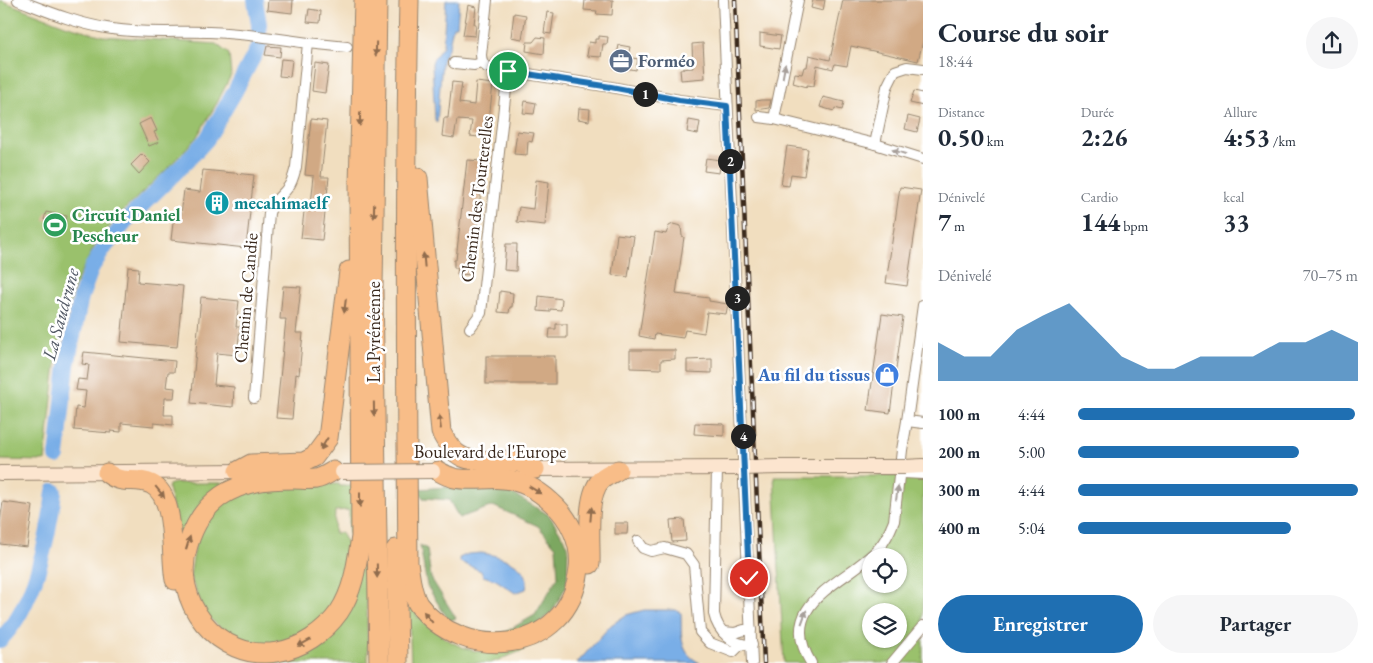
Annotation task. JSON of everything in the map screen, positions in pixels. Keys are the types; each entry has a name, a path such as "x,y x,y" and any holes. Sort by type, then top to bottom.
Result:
{"highway":[{"path":"338,472 317,479 255,481 236,487 209,506 200,517 192,532 187,548 184,574 186,589 190,603 198,616 220,638 233,646 252,652 277,653 301,645 321,633 339,612 350,589 357,564 361,537 359,185 364,0"},
{"name":"La Pyrénéenne","path":"377,0 373,298 379,663"},
{"name":"La Pyrénéenne","path":"397,0 394,324 398,663"},
{"path":"408,0 407,446 408,563 411,584 416,602 426,617 439,630 455,641 474,648 493,650 510,648 526,644 547,632 560,620 571,603 580,559 578,543 572,528 562,513 537,490 520,482 505,479 452,478 435,471"},
{"path":"407,62 413,76 418,188 441,432 452,450 461,457 472,460 518,462 535,469"},
{"path":"238,471 251,464 304,462 314,457 328,438 348,284 354,198 359,185"},
{"path":"514,659 548,642 572,618 583,598 590,568 591,508 596,489 601,480 618,470"},
{"path":"107,472 115,479 150,483 163,495 168,507 176,587 182,607 189,619 198,630 219,646 235,655 262,663"}],"street":[{"path":"18,0 74,20 105,28 137,32 209,32 260,35 347,47"},
{"path":"482,63 481,55 487,0"},
{"path":"723,0 744,442 752,663"},
{"path":"774,119 798,0"},
{"name":"Chemin de Candie","path":"254,398 269,213 273,202 288,188 293,179 297,157 308,43"},
{"path":"454,63 474,65 482,63 508,71 679,100 727,106"},
{"path":"875,144 887,87 895,70 907,68 923,69"},
{"name":"Chemin des Tourterelles","path":"470,328 481,313 508,71"},
{"path":"759,117 875,144 923,159"},
{"path":"811,663 802,646 801,636 807,609 818,595 871,556 885,540 894,521 902,450 908,421 923,305"},
{"path":"908,421 923,423"},
{"name":"Boulevard de l'Europe","path":"0,473 618,470 780,467 904,470 923,466"},
{"path":"717,468 714,614 719,628 730,639 740,645 752,645"},
{"path":"904,470 923,474"},
{"path":"638,541 643,548 651,551 665,548 686,554 694,564 700,632 710,643 723,649 733,652 740,645"},
{"path":"892,663 923,626"},
{"path":"723,632 735,633 751,630"}],"green space":[{"name":"Circuit Daniel Pescheur","path":"0,0 65,25 103,36 216,44 229,54 231,75 196,138 124,210 98,240 81,272 72,293 57,355 45,461 0,460"},
{"path":"774,476 923,476 923,663 784,663"},
{"path":"175,483 228,483 182,547 168,488 169,485"},
{"path":"339,484 340,486 357,486 354,539 349,533 349,510 335,511 334,533 341,533 353,552 341,594 311,632 271,647 231,637 206,615 190,577 197,534 220,504 264,485"},
{"path":"446,487 510,492 549,515 568,545 567,585 552,612 523,636 483,635 505,632 535,615 558,577 556,547 538,526 493,506 459,518 449,500 423,498 418,489"},
{"path":"420,545 427,549 431,578 456,618 449,621 427,586"},
{"path":"366,558 368,663 273,663 263,660 305,650"},
{"path":"408,589 418,618 421,615 441,635 453,643 483,652 504,652 525,648 524,650 491,663 411,663"}],"water":[{"path":"446,0 459,0 457,26 453,26 449,46 442,61 437,123 435,120 432,64 443,46"},
{"path":"481,553 505,559 520,568 525,574 527,581 526,589 515,593 496,580 483,576 481,571 460,562 459,558 468,554"},
{"path":"644,610 676,610 681,613 682,636 685,648 693,659 700,663 577,663 611,625 626,615"}],"building":[{"path":"268,0 293,0 292,13 267,10"},
{"path":"585,0 613,0 612,15 596,14 597,11 584,10"},
{"path":"813,0 825,0 823,11 811,8"},
{"path":"843,0 923,0 923,41 918,61 851,46 847,66 835,64 833,69 817,65 814,86 807,85 807,87 793,83 795,73 802,74 804,67 807,67 809,55 830,60"},
{"path":"468,5 476,7 475,36 463,35"},
{"path":"309,9 321,11 320,23 307,22"},
{"path":"547,12 554,13 551,34 544,33"},
{"path":"514,13 526,15 522,39 511,37"},
{"path":"760,33 781,36 779,49 760,46"},
{"path":"599,36 608,37 607,44 603,44 601,57 587,56 589,42 595,43 595,39 599,39"},
{"path":"537,37 545,38 544,54 526,51 527,42 533,42"},
{"path":"703,43 705,78 681,80 680,69 693,68 692,44"},
{"path":"619,45 630,47 628,57 638,59 636,70 615,66"},
{"path":"267,46 281,47 280,57 265,55"},
{"path":"281,59 292,60 290,77 279,76"},
{"path":"315,63 329,65 325,93 312,91"},
{"path":"452,82 462,83 459,103 474,105 476,82 493,84 487,138 470,136 472,121 457,120 454,138 442,136 444,118 448,118"},
{"path":"914,91 923,93 923,106 910,103"},
{"path":"823,97 844,102 842,110 835,108 834,111 820,107"},
{"path":"771,100 769,108 756,110 756,101"},
{"path":"525,101 536,103 534,114 523,113"},
{"path":"579,108 590,109 589,121 578,119"},
{"path":"908,116 920,119 917,132 905,129"},
{"path":"151,118 157,131 154,132 159,142 149,146 139,124"},
{"path":"311,119 327,121 321,177 329,177 322,240 301,238 305,203 311,204 314,176 305,175"},
{"path":"689,120 700,122 698,134 687,132"},
{"path":"517,131 534,133 532,142 528,141 527,155 514,154"},
{"path":"787,146 808,149 804,176 791,174 789,186 781,185"},
{"path":"142,154 150,162 139,174 131,165"},
{"path":"706,158 721,160 719,173 704,171"},
{"path":"467,160 484,161 472,275 457,274 458,268 454,268"},
{"name":"mecahimaelf","path":"203,170 254,175 246,248 171,240 174,214 181,215 184,190 200,192"},
{"path":"536,180 549,182 545,225 517,222 519,207 533,209"},
{"path":"900,187 921,190 907,286 886,283"},
{"path":"46,212 67,216 65,224 44,220"},
{"path":"673,224 681,226 682,236 684,237 676,294 709,298 709,301 728,304 726,314 707,312 704,333 685,330 683,338 655,334 654,339 639,336 655,232 666,234 669,226"},
{"path":"617,234 634,236 628,277 612,275"},
{"path":"506,244 517,244 516,271 504,270"},
{"path":"128,267 139,268 138,282 183,286 177,347 121,342"},
{"path":"283,286 301,287 296,333 303,333 299,375 296,374 292,419 276,418 286,319 280,319"},
{"path":"500,291 513,293 512,307 510,307 509,313 498,312"},
{"path":"539,296 562,299 561,310 550,309 550,312 538,311"},
{"path":"201,297 239,301 236,327 240,327 237,355 217,353 214,385 234,387 233,407 191,403"},
{"path":"882,314 903,317 890,413 868,410"},
{"path":"556,324 567,324 567,338 549,338 550,329 556,329"},
{"path":"630,350 675,350 675,359 661,360 661,369 630,368"},
{"path":"84,352 175,361 174,372 168,372 166,387 175,388 174,398 165,398 164,415 173,415 173,425 154,423 154,426 121,423 121,432 111,431 111,433 74,430 76,407 84,408 86,391 76,390 78,379 87,380 89,365 82,364"},
{"path":"486,356 555,356 555,384 486,384"},
{"path":"712,359 712,373 687,372 687,360"},
{"path":"695,423 724,424 724,436 694,434"},
{"path":"3,502 33,506 27,547 0,544 0,522"},
{"path":"684,519 686,541 672,542 670,520"},
{"path":"615,523 628,523 627,534 615,534"}],"waterway":[{"name":"La Saudrune","path":"57,456 67,365 81,297 92,267 105,247 128,219 207,139 259,46 259,24 255,0"},
{"name":"La Saudrune","path":"0,640 12,626 31,590 44,550 54,491"}],"railway":[{"path":"735,0 764,663"}],"place":[{"name":"Forméo","path":"621,61"},
{"name":"mecahimaelf","path":"217,203"},
{"name":"Circuit Daniel Pescheur","path":"55,225"},
{"name":"Au fil du tissus","path":"887,375"}],"route":[{"path":"508,71 679,100 727,106 749,578"}]}
